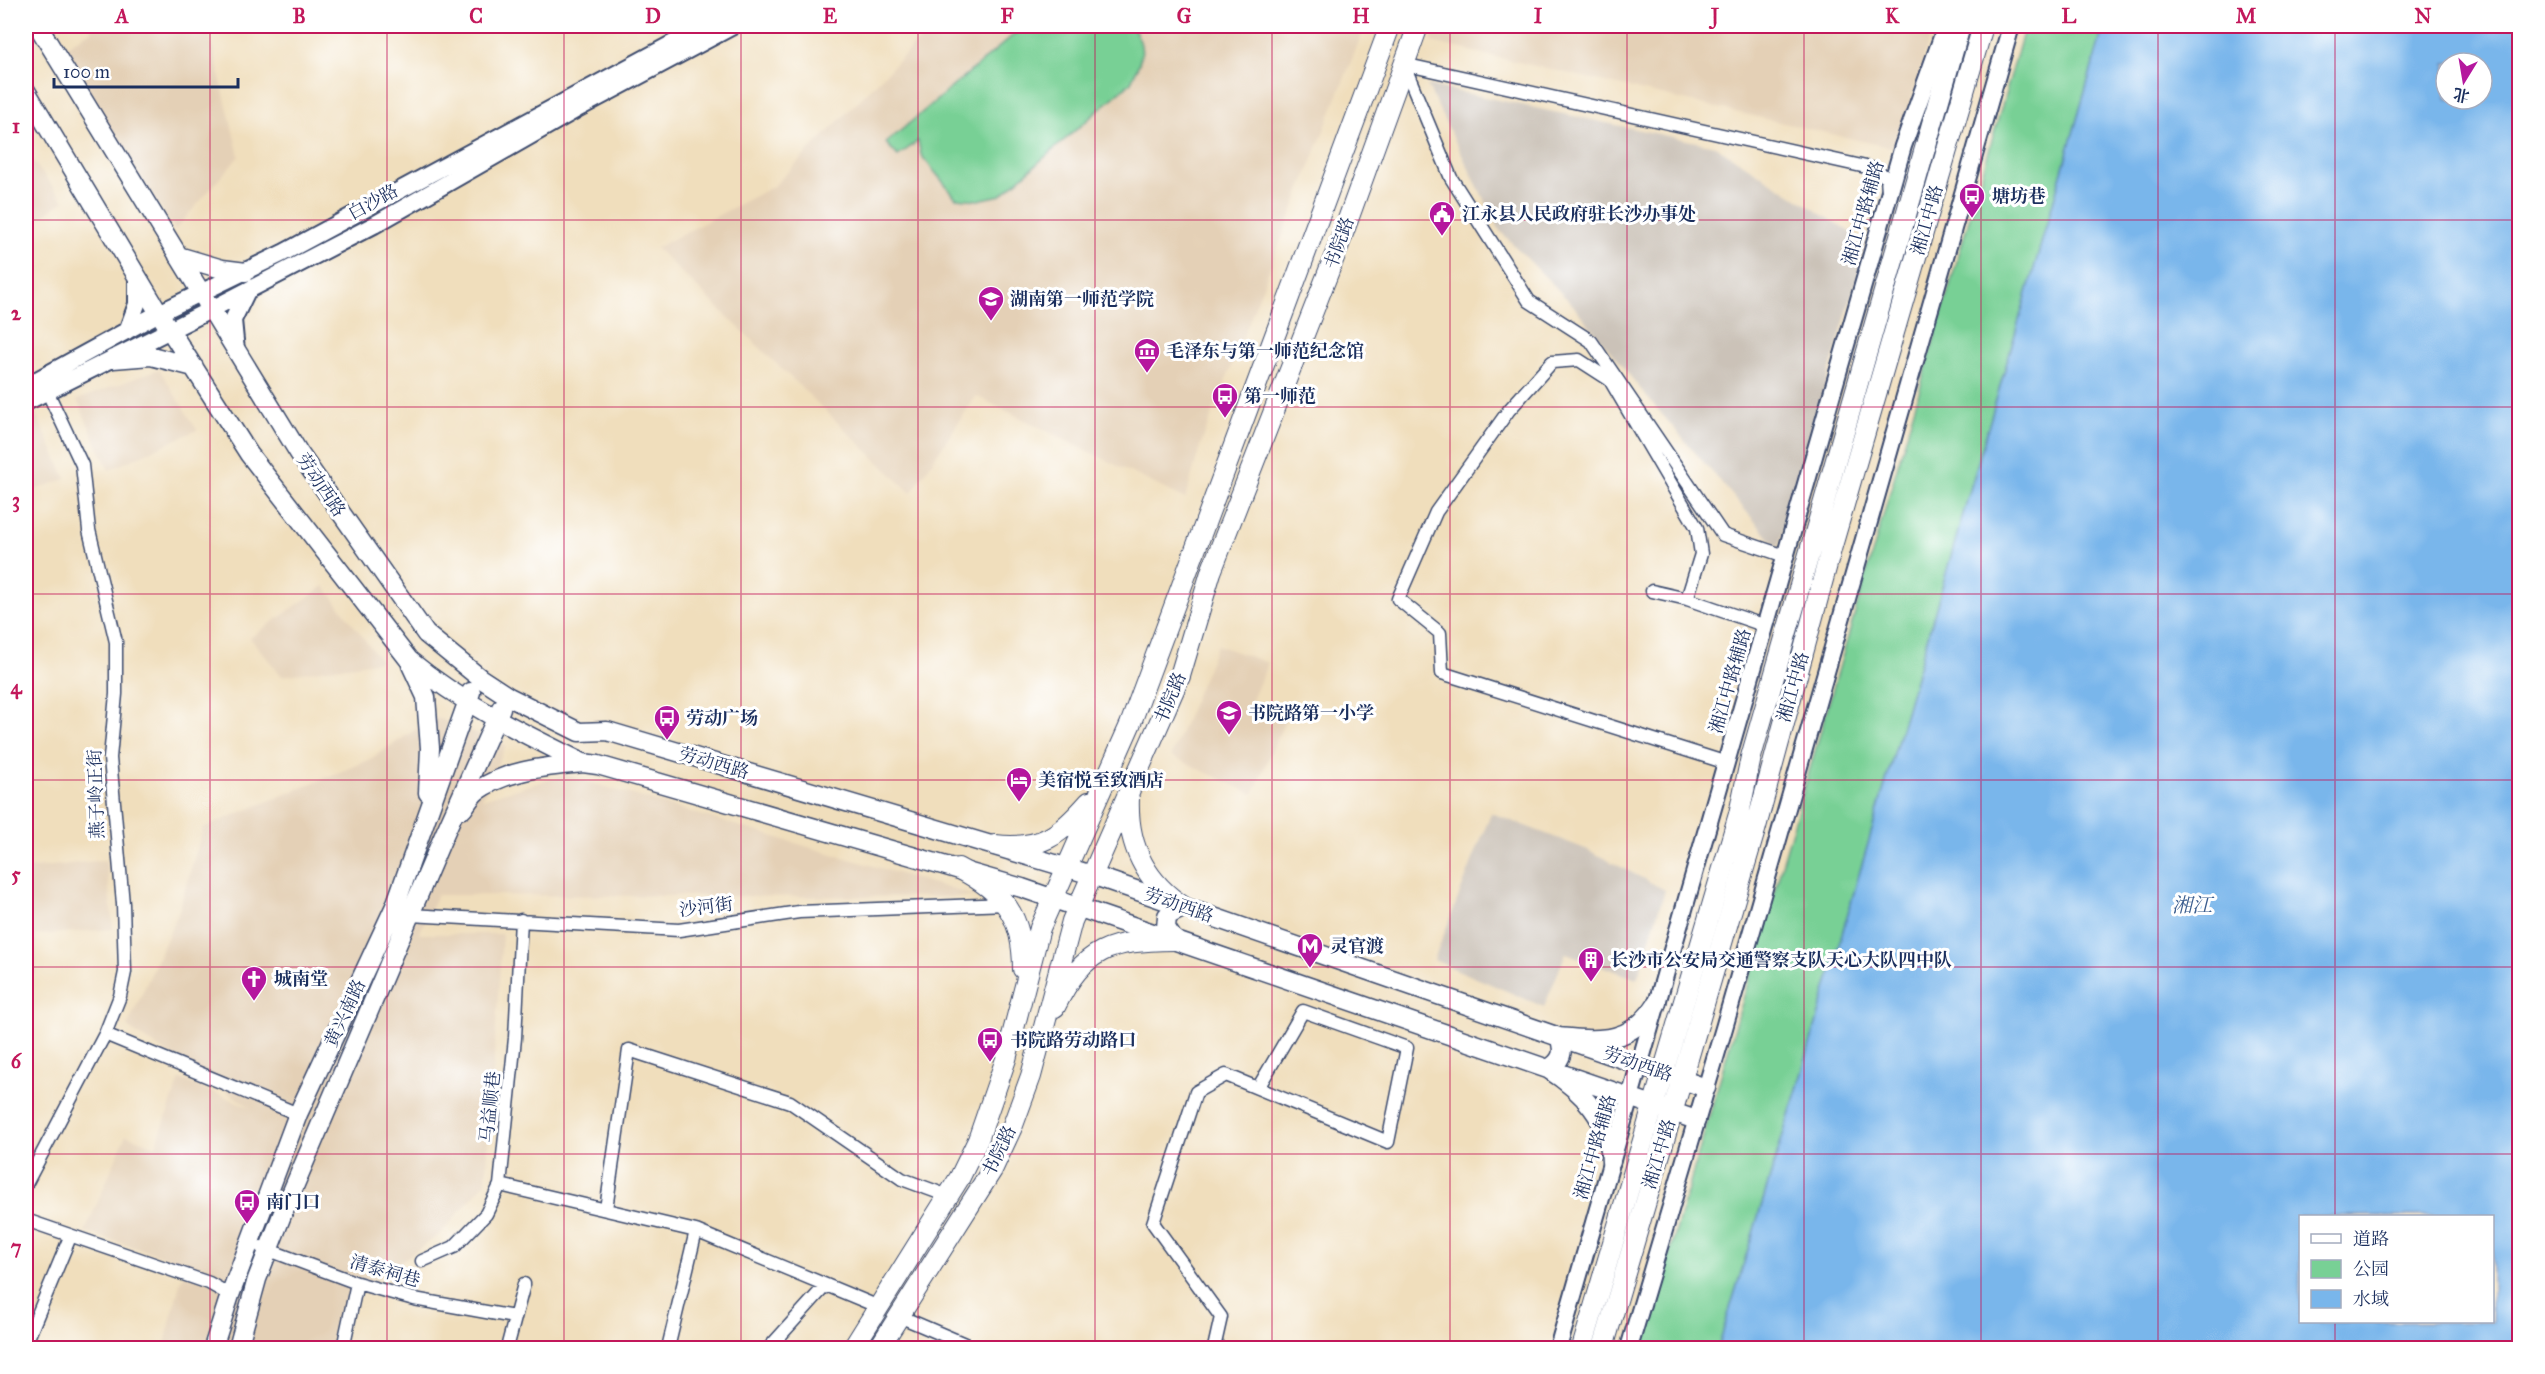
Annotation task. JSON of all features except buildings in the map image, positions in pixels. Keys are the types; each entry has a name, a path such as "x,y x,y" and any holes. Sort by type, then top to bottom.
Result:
{"main road":[{"name":"劳动西路","path":"38,26 205,303 299,453 407,609 426,634 480,678 509,697 579,732 607,731 1092,875 1706,1088"},
{"name":"书院路","path":"853,1348 969,1160 985,1121 1006,1059 1035,943 1139,703 1390,26"},
{"name":"书院路","path":"879,1348 1001,1152 1023,1101 1066,939 1180,676 1211,572 1337,250 1418,26"},
{"name":"湘江中路","path":"1582,1348 1736,825 1751,757 1960,26"},
{"name":"湘江中路","path":"1603,1348 1983,26"},
{"name":"劳动西路","path":"26,91 159,313 249,454 409,660 434,681 495,718 583,763 598,765 958,868 1174,939 1696,1120"},
{"path":"178,256 222,269 246,272"},
{"path":"113,359 151,356 194,367"},
{"path":"409,660 426,698 430,778 425,821"},
{"name":"黄兴南路","path":"213,1348 230,1295 298,1114 395,906 467,701 480,678"},
{"name":"黄兴南路","path":"238,1348 268,1250 444,835 495,718 509,697"},
{"path":"444,835 476,791 512,774 583,763"},
{"path":"995,845 1025,847 1055,836 1069,825 1103,787"},
{"path":"1130,790 1130,824 1137,853 1156,885 1184,907 1167,916 1166,928 1174,939"},
{"path":"958,868 984,883 1007,904 1020,938 1023,992"},
{"path":"1041,1037 1059,998 1082,965 1093,956 1118,943 1174,939"},
{"path":"1611,1162 1608,1137 1598,1115 1582,1094 1548,1069 1562,1056 1559,1036 1593,1039 1620,1036 1642,1024 1657,1003"}],"street":[{"name":"白沙路","path":"26,402 170,330 246,272 705,26"},
{"name":"白沙路","path":"26,386 159,313 247,291 374,225 577,109 733,26"},
{"name":"湘江中路辅路","path":"1558,1348 1903,146 1946,26"},
{"path":"1629,1348 2011,26"},
{"path":"1403,64 1875,169 1887,178 1888,198"},
{"path":"1403,64 1451,178 1529,301 1591,341 1723,535 1785,556"},
{"path":"127,331 137,304 137,276"},
{"path":"236,352 232,320 247,291"},
{"path":"1687,599 1701,554 1696,528 1610,380 1579,360 1552,362 1509,410 1436,512 1398,599 1440,633 1442,673 1727,763"},
{"name":"燕子岭正街","path":"26,1184 105,1034 120,996 125,972 123,904 110,758 116,694 116,642 89,530 82,465 47,391"},
{"path":"1652,591 1687,599 1766,626"},
{"name":"沙河街","path":"410,915 679,930 799,912 1007,904"},
{"name":"马益顺巷","path":"422,1261 454,1247 486,1215 500,1185 515,1038 521,920"},
{"path":"1214,1348 1221,1317 1154,1223 1196,1092 1226,1075 1388,1142 1407,1048 1303,1011 1258,1088"},
{"path":"105,1034 298,1114"},
{"path":"606,1209 629,1050 790,1102 902,1179 948,1196"},
{"path":"500,1185 696,1231 879,1307"},
{"path":"26,1220 209,1283 230,1295"},
{"path":"668,1348 696,1231"},
{"path":"26,1343 70,1237"},
{"name":"清泰祠巷","path":"250,1243 357,1283 414,1299 514,1317"},
{"path":"344,1348 357,1283"},
{"path":"507,1348 524,1284"},
{"path":"769,1348 826,1285"},
{"path":"899,1316 974,1348"}],"shaded area":[{"path":"91,26 219,26 210,36 239,156 175,230 59,51 91,31"},
{"name":"湖南第一师范学院","path":"933,26 1365,26 1200,446 1185,499 976,396 911,493 656,248 774,186"},
{"path":"1437,26 1933,26 1897,149 1431,42"},
{"path":"1427,85 1715,146 1867,243 1778,548 1647,397 1572,304 1500,231"},
{"path":"26,152 64,201 26,227"},
{"path":"159,369 197,430 109,470 77,400"},
{"path":"35,412 66,479 26,493 26,417"},
{"path":"324,586 381,661 282,676 250,638"},
{"name":"书院路第一小学","path":"1217,645 1268,663 1252,700 1287,716 1253,794 1171,756"},
{"path":"435,717 506,745 482,799 565,775 978,897 437,895 419,934 502,934 486,1182 439,1235 352,1295 338,1348 164,1348 180,1283 188,1264 85,1232 126,1135 156,1146 180,1079 252,1108 127,1027 178,914 203,828 369,760"},
{"path":"1491,813 1588,850 1665,890 1637,979 1566,953 1544,1007 1434,960"},
{"path":"106,860 113,929 36,935 36,973 26,978 26,869"}],"green space":[{"path":"1024,26 1131,26 1140,40 1142,53 1131,82 1001,195 978,200 956,198 921,155 918,141 898,156 886,143"},
{"path":"2025,26 2104,26 1801,1076 1718,1348 1642,1348"}],"water":[{"name":"湘江","path":"2104,26 2519,26 2519,1348 1718,1348 1801,1076"}],"place":[{"name":"塘坊巷","path":"1972,219"},
{"name":"江永县人民政府驻长沙办事处","path":"1442,237"},
{"name":"湖南第一师范学院","path":"991,322"},
{"name":"毛泽东与第一师范纪念馆","path":"1147,374"},
{"name":"第一师范","path":"1225,419"},
{"name":"书院路第一小学","path":"1229,736"},
{"name":"劳动广场","path":"667,741"},
{"name":"美宿悦至致酒店","path":"1019,803"},
{"name":"灵官渡","path":"1310,969"},
{"name":"长沙市公安局交通警察支队天心大队四中队","path":"1591,983"},
{"name":"城南堂","path":"254,1002"},
{"name":"书院路劳动路口","path":"990,1063"},
{"name":"南门口","path":"247,1225"}]}
